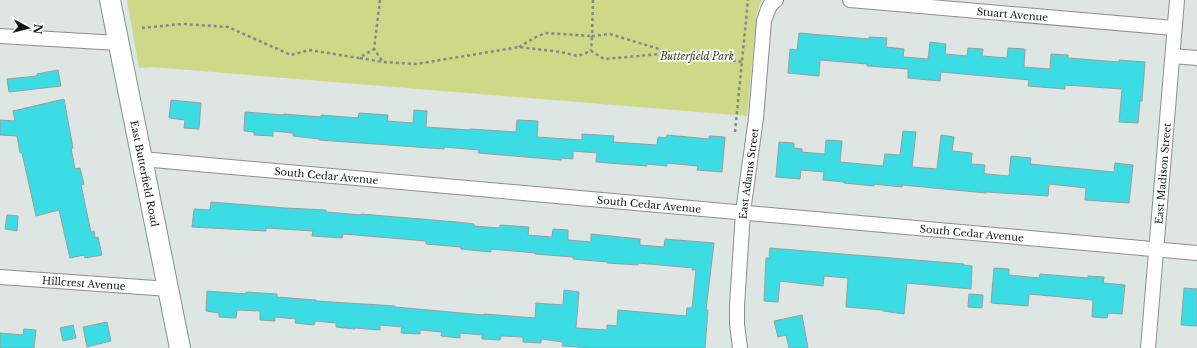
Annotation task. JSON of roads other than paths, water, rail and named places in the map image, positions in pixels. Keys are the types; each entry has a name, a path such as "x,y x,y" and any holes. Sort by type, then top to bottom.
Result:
{"main road":[{"name":"East Butterfield Road","path":"110,0 180,348"}],"street":[{"name":"Stuart Avenue","path":"850,0 1174,28"},
{"name":"East Madison Street","path":"1148,348 1173,56 1176,0"},
{"name":"East Adams Street","path":"740,348 737,324 737,306 743,212 756,118 764,21 768,8 775,1"},
{"path":"0,36 118,43"},
{"path":"1173,56 1197,58"},
{"name":"South Cedar Avenue","path":"142,158 1197,253"},
{"name":"Hillcrest Avenue","path":"0,277 169,289"}],"park label":[{"name":"Butterfield Park","path":"697,56"}]}
